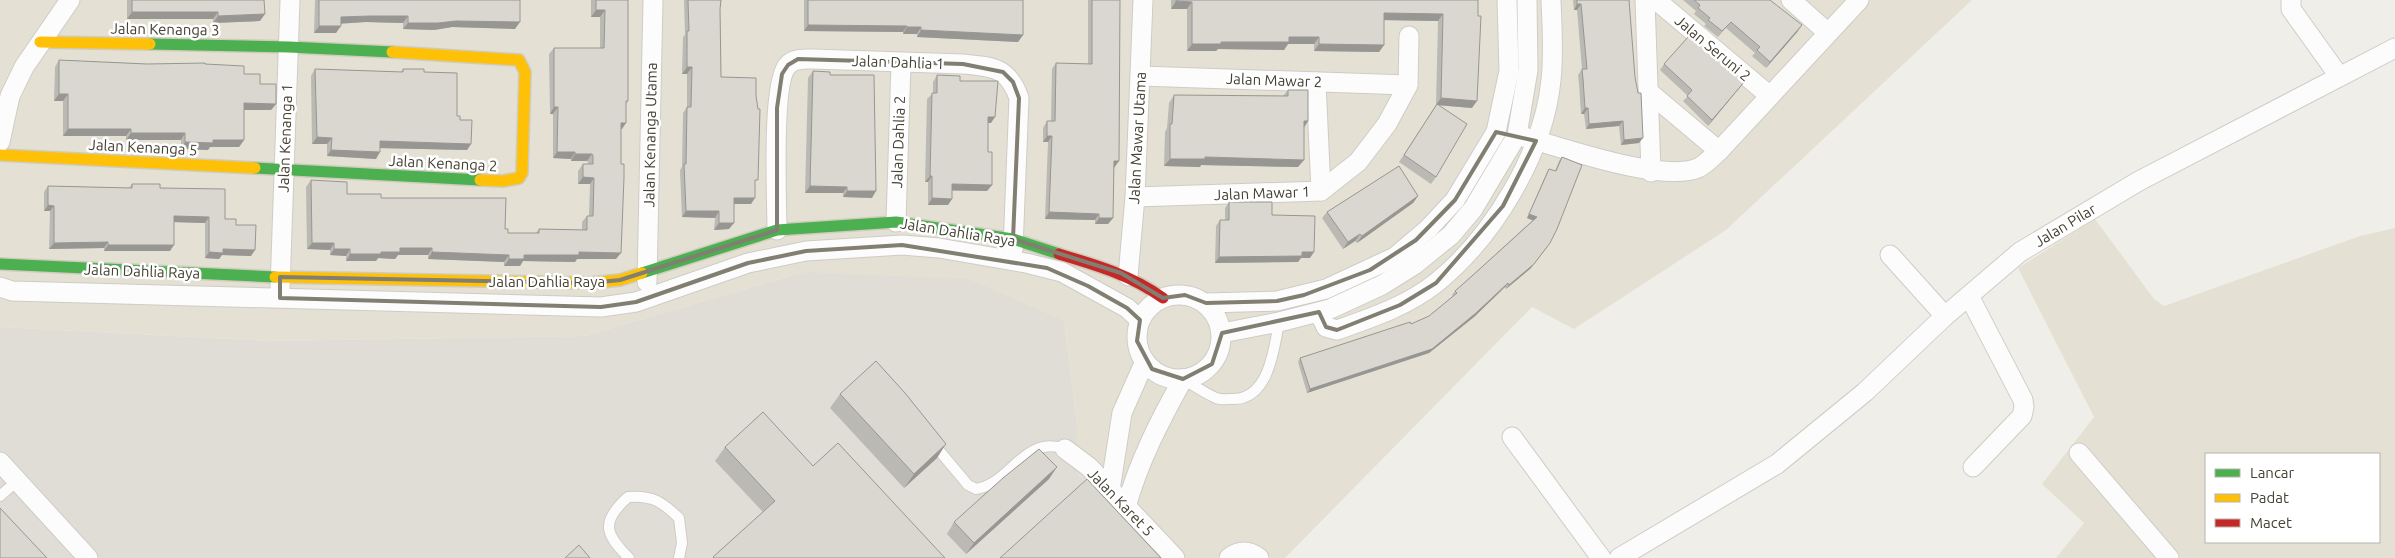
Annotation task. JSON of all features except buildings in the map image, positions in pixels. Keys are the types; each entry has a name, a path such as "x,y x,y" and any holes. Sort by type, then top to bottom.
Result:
{"street":[{"path":"0,142 10,96 24,67 70,0"},
{"name":"Jalan Kenanga 1","path":"280,298 290,0"},
{"name":"Jalan Kenanga Utama","path":"648,298 653,0"},
{"name":"Jalan Mawar Utama","path":"1128,276 1135,197 1143,0"},
{"path":"1206,303 1277,301 1326,289 1395,257 1428,229 1455,200 1496,132 1509,71 1508,0"},
{"path":"1222,333 1318,312 1382,285 1435,250 1473,209 1517,136 1528,70 1527,0"},
{"path":"1318,312 1326,327 1337,330 1400,305 1436,283 1460,260 1503,206 1520,177 1536,140 1551,80 1551,0"},
{"path":"1645,0 1650,93 1651,172"},
{"name":"Jalan Seruni 2","path":"1656,0 1770,96"},
{"path":"1791,0 1828,33"},
{"path":"1496,132 1536,140 1651,172 1686,172 1700,168 1859,0"},
{"path":"2291,0 2291,9 2339,76"},
{"name":"Jalan Mawar 1","path":"1135,197 1321,191 1358,162 1374,144 1387,124 1408,85 1409,36"},
{"name":"Jalan Kenanga 3","path":"40,42 289,47"},
{"name":"Jalan Kenanga 2","path":"284,169 502,181 519,178 523,167 525,72 519,60 504,56 289,47"},
{"name":"Jalan Pilar","path":"1619,558 1777,464 1865,392 1945,316 2020,252 2139,180 2395,48"},
{"name":"Jalan Dahlia 1","path":"777,230 777,108 782,74 788,65 798,59 988,66 1003,72 1013,82 1019,98 1012,260"},
{"name":"Jalan Dahlia 2","path":"896,222 901,63"},
{"name":"Jalan Mawar 2","path":"1140,76 1408,85"},
{"path":"1316,82 1321,191"},
{"path":"1650,93 1718,151"},
{"name":"Jalan Kenanga 5","path":"0,155 284,169"},
{"name":"Jalan Dahlia Raya","path":"0,264 280,277 590,283 620,280 777,230 896,222 1013,240 1097,264 1128,276 1163,298"},
{"name":"Jalan Dahlia Raya","path":"0,287 12,291 601,307 636,302 748,263 806,251 902,245 939,248 1012,260 1062,272 1127,308 1140,320"},
{"path":"1890,255 1945,316"},
{"path":"1185,295 1196,298 1206,303 1214,312 1222,333 1218,355 1212,364 1198,374 1183,379 1161,375 1145,361 1137,341 1140,320 1149,307 1163,298 1185,295"},
{"path":"1969,296 2023,400 2024,407 2022,416 1973,467"},
{"path":"1110,490 1122,413 1145,361"},
{"path":"1126,507 1133,482 1154,431 1183,379"},
{"path":"1512,437 1602,558"},
{"name":"Jalan Karet 5","path":"1065,449 1089,468 1175,558"},
{"path":"2079,453 2169,558"},
{"path":"0,462 88,558"},
{"path":"1229,558 1237,552 1248,552 1259,558"}],"lane":[{"path":"1183,379 1218,399 1238,400 1251,394 1265,377 1273,356 1279,322"},
{"path":"926,435 968,486 976,489 990,485 1038,447 1056,446 1065,449"},
{"path":"0,496 17,481"},
{"path":"629,558 610,537 611,515 628,497 644,496 662,503 679,518 682,543 679,558"}],"highlighted area":[{"path":"798,59 963,64 1003,72 1013,82 1019,98 1013,239 1121,273 1163,298 1185,295 1206,303 1277,301 1304,295 1370,270 1416,240 1455,200 1496,132 1536,141 1503,206 1436,283 1400,305 1337,330 1326,327 1319,312 1222,333 1212,364 1183,379 1152,369 1137,341 1140,320 1127,308 1088,286 1047,268 902,245 806,251 748,263 636,302 601,307 280,298 280,277 590,283 620,280 777,230 777,108 782,74 788,65"}],"shaded area":[{"path":"0,0 1972,0 1726,230 1574,329 1532,307 1285,558 1147,558 1077,472 1077,426 1064,321 804,272 584,336 268,341 0,327"},
{"path":"2095,219 2154,299 2164,306 2360,236 2395,228 2395,558 2056,558 2084,523 2042,484 2094,417 2018,268"},
{"path":"804,272 969,279 1064,321 1077,426 1077,472 1147,558 0,558 0,327 268,341 584,336"}],"traffic: fast":[{"path":"150,44 289,47 392,52"},
{"path":"255,168 480,180"},
{"path":"642,273 777,230 896,222 1013,239 1059,254"},
{"path":"0,264 275,277"}],"traffic: slow":[{"path":"40,42 150,44"},
{"path":"392,52 519,60 525,72 522,173 519,178 503,181 480,180"},
{"path":"0,155 255,168"},
{"path":"275,277 590,283 620,280 642,273"}],"traffic: jam":[{"path":"1059,254 1126,277 1163,298"}]}
